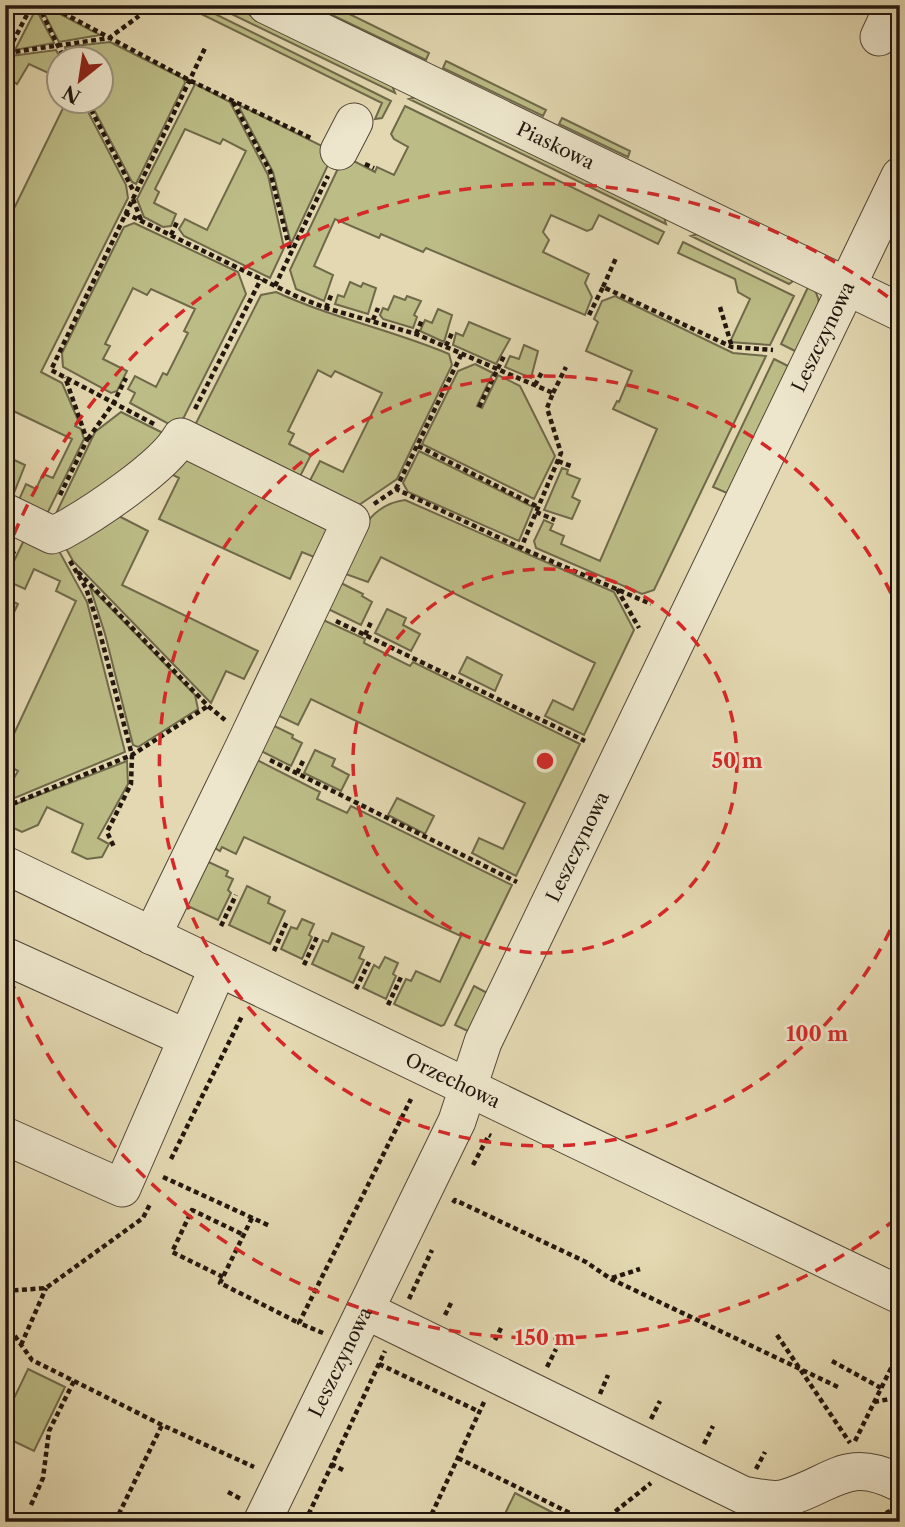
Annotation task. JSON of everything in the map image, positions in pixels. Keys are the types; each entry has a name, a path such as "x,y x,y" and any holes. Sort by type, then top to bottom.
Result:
{"street":[{"name":"Piaskowa","path":"265,5 900,313"},
{"name":"Leszczynowa","path":"262,1522 457,1121 483,1042 900,176"},
{"path":"5,512 47,533 77,523 159,465 181,438 351,521 152,936"},
{"name":"Orzechowa","path":"5,865 900,1295"},
{"path":"5,956 186,1038"},
{"path":"5,1136 122,1188 218,968"},
{"path":"365,1310 743,1495 784,1499 849,1471 885,1478"}],"path":[{"path":"6,55 32,5"},
{"path":"38,5 58,45"},
{"path":"48,5 232,100 347,136 374,168"},
{"path":"6,55 108,38 139,16"},
{"path":"205,48 51,370 181,438 261,279"},
{"path":"232,100 270,171 291,254"},
{"path":"94,116 133,195 142,221"},
{"path":"275,286 347,136"},
{"path":"125,213 326,308 416,334 553,393"},
{"path":"171,235 177,222"},
{"path":"590,315 616,257"},
{"path":"603,287 732,347 774,350"},
{"path":"326,308 332,293"},
{"path":"720,306 732,347"},
{"path":"373,320 378,308"},
{"path":"416,334 422,320"},
{"path":"446,346 452,333"},
{"path":"351,521 396,489 462,353"},
{"path":"479,407 504,356"},
{"path":"521,548 561,453 547,408 566,367"},
{"path":"535,385 542,372"},
{"path":"65,377 87,440"},
{"path":"126,378 114,402 87,440 47,533 78,572 208,706 226,720 244,747 517,882"},
{"path":"418,446 555,520"},
{"path":"558,461 571,466"},
{"path":"396,489 521,548 651,604"},
{"path":"78,572 96,618 132,755 131,784 107,832 114,846"},
{"path":"616,588 639,628"},
{"path":"310,609 585,741"},
{"path":"365,635 372,620"},
{"path":"5,807 132,755 208,706"},
{"path":"297,773 303,761"},
{"path":"221,926 236,895"},
{"path":"274,951 287,921"},
{"path":"304,965 317,937"},
{"path":"356,989 369,962"},
{"path":"388,1005 401,977"},
{"path":"157,1189 242,1016"},
{"path":"299,1322 411,1099"},
{"path":"163,1177 270,1226"},
{"path":"449,1212 455,1200 586,1262 611,1279 838,1387"},
{"path":"21,1346 46,1288 143,1218 151,1202"},
{"path":"223,1277 172,1252 192,1210 244,1235"},
{"path":"252,1218 220,1283 326,1335"},
{"path":"305,1522 437,1238"},
{"path":"611,1279 640,1269"},
{"path":"5,1291 46,1288"},
{"path":"5,1322 32,1360 162,1425 261,1470"},
{"path":"776,1335 852,1447 900,1350"},
{"path":"832,1361 881,1388"},
{"path":"379,1364 480,1412"},
{"path":"428,1522 498,1376"},
{"path":"31,1505 43,1478 49,1431 74,1381"},
{"path":"874,1402 900,1397"},
{"path":"115,1522 162,1425"},
{"path":"458,1458 588,1522"},
{"path":"602,1522 677,1463"},
{"path":"885,1478 893,1522"},
{"path":"308,1516 319,1521"}],"green space":[{"path":"40,5 43,5 100,35 59,42"},
{"path":"183,5 197,5 391,101 382,118 375,119 382,103"},
{"path":"213,5 230,5 391,83 395,93"},
{"path":"311,5 331,5 429,53 426,60"},
{"path":"36,9 54,43 15,50"},
{"path":"110,42 184,79 185,83 136,184 132,182 97,116 116,116 116,46 74,46"},
{"path":"46,51 46,72 29,64 17,84 8,78 5,82 5,68 11,56"},
{"path":"446,61 546,110 543,116 443,68"},
{"path":"195,84 230,102 268,175 284,248 270,278 184,236 179,229 185,219 207,230 246,151 223,139 220,144 185,129 155,189 159,192 154,203 176,214 171,226 163,227 144,217 137,199"},
{"path":"416,97 664,217 666,224 409,99"},
{"path":"241,106 334,152 291,244 273,172 240,109"},
{"path":"405,106 664,232 658,244 599,215 592,229 587,231 551,215 543,232 549,240 543,252 589,274 585,283 592,297 585,315 426,248 423,252 381,234 379,238 335,219 314,266 333,275 324,301 296,289 290,270 342,160 346,157 375,172 377,167 394,175 408,147 394,139 391,134"},
{"path":"59,116 90,116 126,185 128,198 41,372 62,383 78,420 75,426 81,429 84,439 44,520 17,504 26,484 36,489 43,474 53,478 72,439 5,407 5,227"},
{"path":"562,118 630,151 628,157 559,124"},
{"path":"134,223 238,272 246,294 178,429 130,403 135,393 128,389 135,376 156,387 163,373 167,375 188,333 184,331 195,309 151,289 147,295 133,288 105,344 110,346 103,359 127,371 117,391 111,393 63,367 62,353 124,227"},
{"path":"698,234 796,279 789,284 691,236"},
{"path":"683,242 794,296 770,345 730,342 750,299 738,292 735,279 678,253"},
{"path":"350,282 361,287 363,283 376,288 368,314 335,304 338,295 344,297"},
{"path":"809,285 816,292 819,309 801,354 781,344"},
{"path":"276,292 449,354 452,365 397,479 359,505 305,490 320,461 343,472 382,393 335,371 331,377 318,370 288,431 294,434 289,444 311,455 295,486 190,435 261,295"},
{"path":"394,296 405,300 407,296 421,301 414,315 417,317 413,328 383,319 380,315 383,308 388,310"},
{"path":"615,296 733,353 766,356 654,590 642,594 536,548 534,541 544,520 553,524 550,530 564,536 561,544 600,561 657,429 613,409 617,401 619,402 632,371 586,351 598,322 594,319 602,301"},
{"path":"438,309 452,315 444,342 420,331 425,320 432,323"},
{"path":"469,322 510,339 496,364 453,345 456,333 463,336"},
{"path":"524,345 538,351 531,378 505,367 510,356 519,359"},
{"path":"774,359 794,369 727,493 713,487"},
{"path":"475,364 493,373 477,406 482,408 498,375 520,386 555,456 534,499 422,444 458,371"},
{"path":"121,412 169,436 52,522 95,432"},
{"path":"419,451 533,507 519,541 408,492 403,483"},
{"path":"181,456 339,527 324,561 302,552 290,579 159,519 179,478 161,469"},
{"path":"10,458 25,465 10,503 5,504 5,463 7,464"},
{"path":"562,468 568,470 567,474 580,479 572,497 580,501 572,519 544,510"},
{"path":"405,500 614,592 634,630 584,735 545,716 553,700 573,710 595,663 381,557 368,582 340,572 357,537 372,517 392,503"},
{"path":"109,511 148,531 122,585 258,651 244,679 226,671 211,703 73,561 63,543"},
{"path":"24,540 58,549 87,602 125,752 5,802 5,794 18,771 5,764 5,753 76,601 56,591 60,581 34,569 25,589 5,580"},
{"path":"337,581 363,594 362,596 372,602 361,625 324,607"},
{"path":"90,587 195,695 198,709 138,747 133,745 105,634"},
{"path":"5,598 18,604 5,631"},
{"path":"387,609 406,618 403,625 420,634 411,651 375,633"},
{"path":"321,619 365,639 364,643 410,666 413,662 580,744 516,876 472,853 479,838 503,849 525,803 311,699 298,725 271,712"},
{"path":"467,657 502,675 495,691 459,673"},
{"path":"266,722 293,735 292,738 302,743 291,766 263,752 256,744"},
{"path":"315,750 335,759 332,766 349,775 341,791 304,773"},
{"path":"257,760 320,792 317,799 347,813 351,806 512,885 444,1025 394,1004 406,979 411,981 416,971 440,982 461,936 244,837 236,854 222,847 220,851 215,848"},
{"path":"127,761 128,784 98,838 109,844 102,857 87,859 72,852 83,824 47,807 38,825 22,832 5,824 5,812 13,805"},
{"path":"397,798 434,816 425,834 388,815"},
{"path":"200,858 228,871 226,876 233,879 228,890 231,893 218,920 179,902"},
{"path":"247,886 270,897 268,903 285,911 270,944 229,925"},
{"path":"302,919 314,924 309,935 312,937 302,959 281,949 291,927 297,929"},
{"path":"332,933 364,947 359,958 364,960 353,983 312,964 323,940 328,942"},
{"path":"385,957 398,963 393,974 396,976 386,999 363,988 374,965 379,968"},
{"path":"474,986 491,995 472,1033 455,1025"},
{"path":"28,1369 65,1387 34,1451 5,1437 5,1417"},
{"path":"515,1493 571,1522 501,1522"}]}
